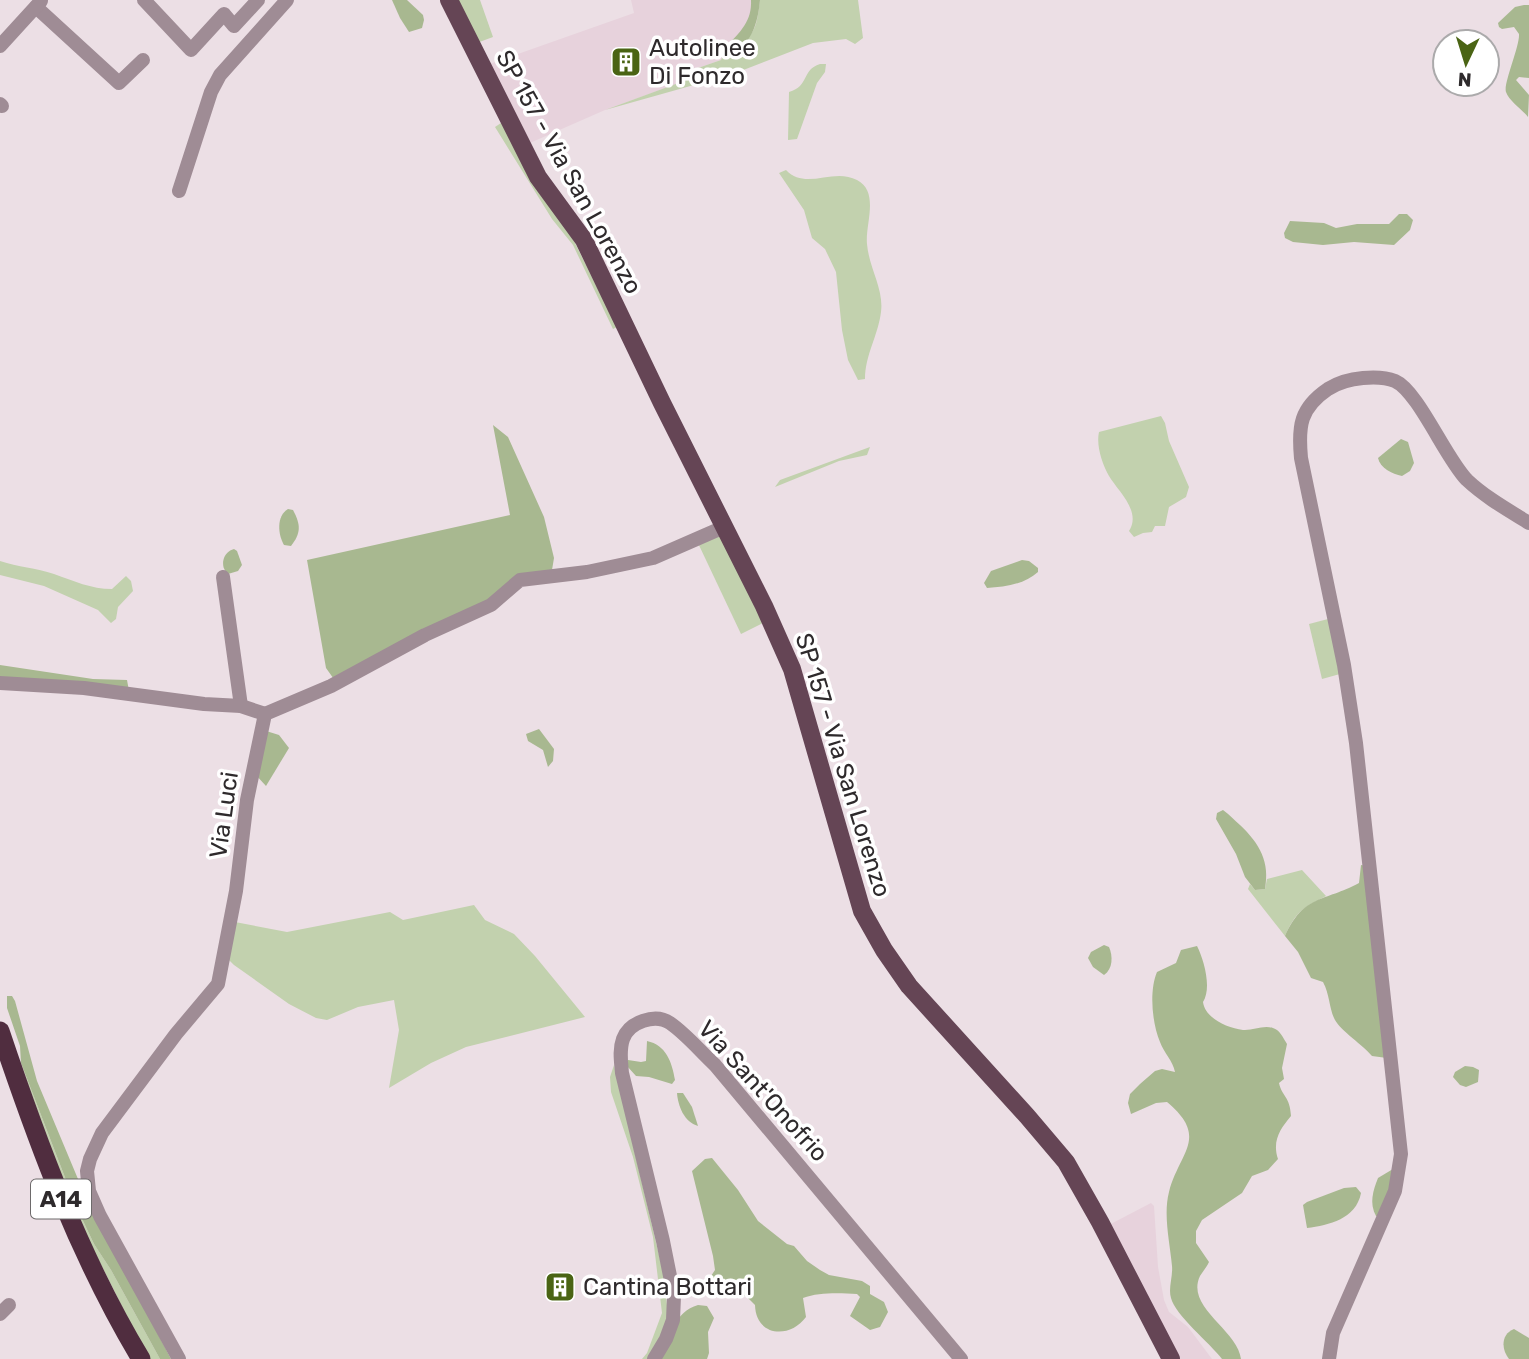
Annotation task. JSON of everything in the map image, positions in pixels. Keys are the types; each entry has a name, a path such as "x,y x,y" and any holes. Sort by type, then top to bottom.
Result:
{"highway":[{"name":"A14","path":"0,1031 39,1144 70,1220 141,1359"},
{"name":"A14","path":"0,1071 55,1219 89,1291 126,1359"}],"main road":[{"name":"SP 157 - Via San Lorenzo","path":"449,0 538,177 584,240 764,606 792,670 862,911 909,986 1066,1162 1171,1359"}],"street":[{"path":"144,0 191,50 224,14 234,26 258,0"},
{"path":"179,191 211,92 220,75 288,0"},
{"path":"0,46 39,4 119,83 143,60"},
{"path":"1329,1359 1333,1333 1395,1191 1401,1154 1356,743 1344,665 1301,458 1299,435 1304,414 1312,400 1351,379 1375,377 1396,382 1409,393 1456,467 1468,481 1529,523"},
{"path":"0,683 83,688 204,704 241,706 265,714 331,686 425,635 491,605 520,580 587,572 653,558 724,527"},
{"path":"223,577 241,706"},
{"name":"Via Luci","path":"179,1359 100,1216 89,1191 88,1171 90,1159 102,1133 176,1034 218,984 236,891 247,800 265,714"},
{"name":"Via Sant'Onofrio","path":"654,1359 673,1320 674,1296 622,1073 620,1051 624,1036 630,1029 651,1018 670,1023 715,1065 961,1359"}],"shaded area":[{"path":"631,0 751,0 751,14 746,27 727,46 721,60 695,69 693,78 605,110 523,146 484,66 634,13"},
{"path":"1151,1203 1154,1206 1158,1267 1164,1300 1169,1312 1188,1327 1212,1359 1172,1359 1103,1228"}],"green space":[{"path":"392,0 407,0 423,15 422,28 409,32"},
{"path":"453,0 480,0 493,37 474,44"},
{"path":"751,0 760,0 754,28 743,46 737,51 730,50 727,46 748,20"},
{"path":"760,0 858,0 863,38 855,44 846,39 813,43 733,74 605,110 692,78 695,69 721,60 727,46 730,50 750,35"},
{"path":"1529,5 1529,78 1519,77 1516,80 1529,95 1528,117 1506,92 1519,34 1514,27 1502,29 1498,23 1515,7"},
{"path":"820,64 826,64 825,72 817,83 797,139 788,140 789,92 800,86 810,70"},
{"path":"501,123 572,237 617,327 613,329 573,245 552,219 495,127"},
{"path":"786,170 802,179 848,177 864,185 868,192 870,209 867,244 878,287 881,312 865,379 858,380 848,360 836,272 825,249 812,238 804,210 779,173"},
{"path":"1399,214 1407,214 1413,220 1410,230 1394,245 1354,242 1323,245 1293,242 1285,238 1284,233 1290,221 1324,223 1336,228 1357,224 1389,224"},
{"path":"1161,416 1189,487 1186,497 1169,507 1165,526 1155,526 1152,532 1134,537 1129,531 1132,523 1130,508 1102,460 1098,443 1099,432"},
{"path":"493,425 508,437 544,517 554,558 552,570 336,682 326,668 307,560 510,515"},
{"path":"1401,439 1408,442 1414,463 1410,471 1402,476 1387,470 1378,458"},
{"path":"870,447 867,455 839,461 775,487 780,480"},
{"path":"288,509 293,510 299,525 297,537 291,546 284,545 279,531 281,516"},
{"path":"719,533 763,623 741,634 697,541"},
{"path":"234,549 242,565 238,571 228,574 224,560 227,553"},
{"path":"1022,560 1029,561 1038,568 1038,572 1014,584 987,588 984,583 991,571"},
{"path":"0,561 104,589 112,589 126,576 131,581 133,591 118,607 116,619 111,623 98,610 44,586 0,575"},
{"path":"1328,619 1340,674 1322,679 1309,624"},
{"path":"0,665 93,679 127,680 129,691 0,681"},
{"path":"539,729 554,749 553,761 548,767 543,750 528,741 526,734"},
{"path":"263,730 279,735 289,748 266,786 255,774"},
{"path":"1223,810 1258,846 1265,862 1265,889 1255,890 1245,877 1236,854 1216,819 1217,813"},
{"path":"1361,865 1367,866 1387,1058 1372,1056 1338,1024 1323,982 1311,978 1298,952 1285,936 1292,922 1308,906 1359,883"},
{"path":"1302,870 1326,896 1301,911 1285,936 1248,889 1250,884 1255,890 1265,889 1267,879"},
{"path":"474,905 485,920 514,934 585,1017 466,1047 431,1063 389,1088 399,1030 394,1000 358,1007 327,1020 316,1018 289,1004 227,958 235,922 287,932 390,912 403,920"},
{"path":"1104,945 1109,947 1112,958 1111,966 1104,975 1093,967 1088,958 1091,952"},
{"path":"1197,946 1206,974 1207,989 1203,1002 1208,1013 1218,1021 1237,1029 1273,1028 1287,1044 1282,1068 1284,1079 1279,1083 1289,1104 1291,1116 1278,1136 1278,1159 1268,1170 1252,1176 1242,1193 1202,1220 1196,1231 1196,1243 1209,1262 1197,1287 1200,1298 1238,1348 1241,1359 1222,1359 1186,1321 1171,1298 1172,1266 1167,1201 1188,1146 1187,1126 1167,1102 1156,1103 1131,1114 1128,1103 1130,1094 1155,1071 1162,1069 1175,1072 1157,1034 1153,1017 1153,988 1157,972 1176,963 1181,950"},
{"path":"7,996 12,996 15,1001 37,1081 83,1191 171,1359 160,1359 94,1244 76,1206 21,1063 20,1046 7,1008"},
{"path":"647,1041 659,1046 667,1055 675,1080 672,1084 636,1076 627,1066 628,1060 646,1061"},
{"path":"21,1063 76,1206 94,1244 160,1359 150,1359 143,1348 85,1233 43,1130"},
{"path":"614,1065 664,1276 668,1315 661,1337 647,1359 642,1359 647,1353 662,1313 653,1237 633,1157 611,1092 610,1077"},
{"path":"1465,1066 1479,1070 1478,1082 1466,1087 1453,1077 1455,1072"},
{"path":"677,1093 683,1093 692,1107 698,1126 689,1121 683,1113"},
{"path":"712,1158 738,1190 758,1221 787,1244 794,1246 807,1261 829,1275 862,1281 870,1286 870,1294 884,1302 888,1312 880,1327 870,1330 850,1316 860,1297 857,1294 830,1293 803,1298 806,1317 791,1329 767,1329 757,1316 755,1305 747,1297 727,1289 711,1276 715,1270 713,1256 692,1171 705,1159"},
{"path":"1393,1169 1392,1189 1381,1218 1376,1216 1374,1211 1373,1192 1378,1178"},
{"path":"1356,1187 1361,1193 1354,1209 1348,1215 1324,1225 1307,1228 1303,1205 1344,1188"},
{"path":"707,1306 714,1318 708,1332 707,1359 658,1359 678,1319 690,1308"},
{"path":"1514,1329 1529,1338 1529,1359 1509,1359 1506,1355 1505,1338"}],"place":[{"name":"Autolinee Di Fonzo","path":"626,62"},
{"name":"Cantina Bottari","path":"560,1287"}]}
